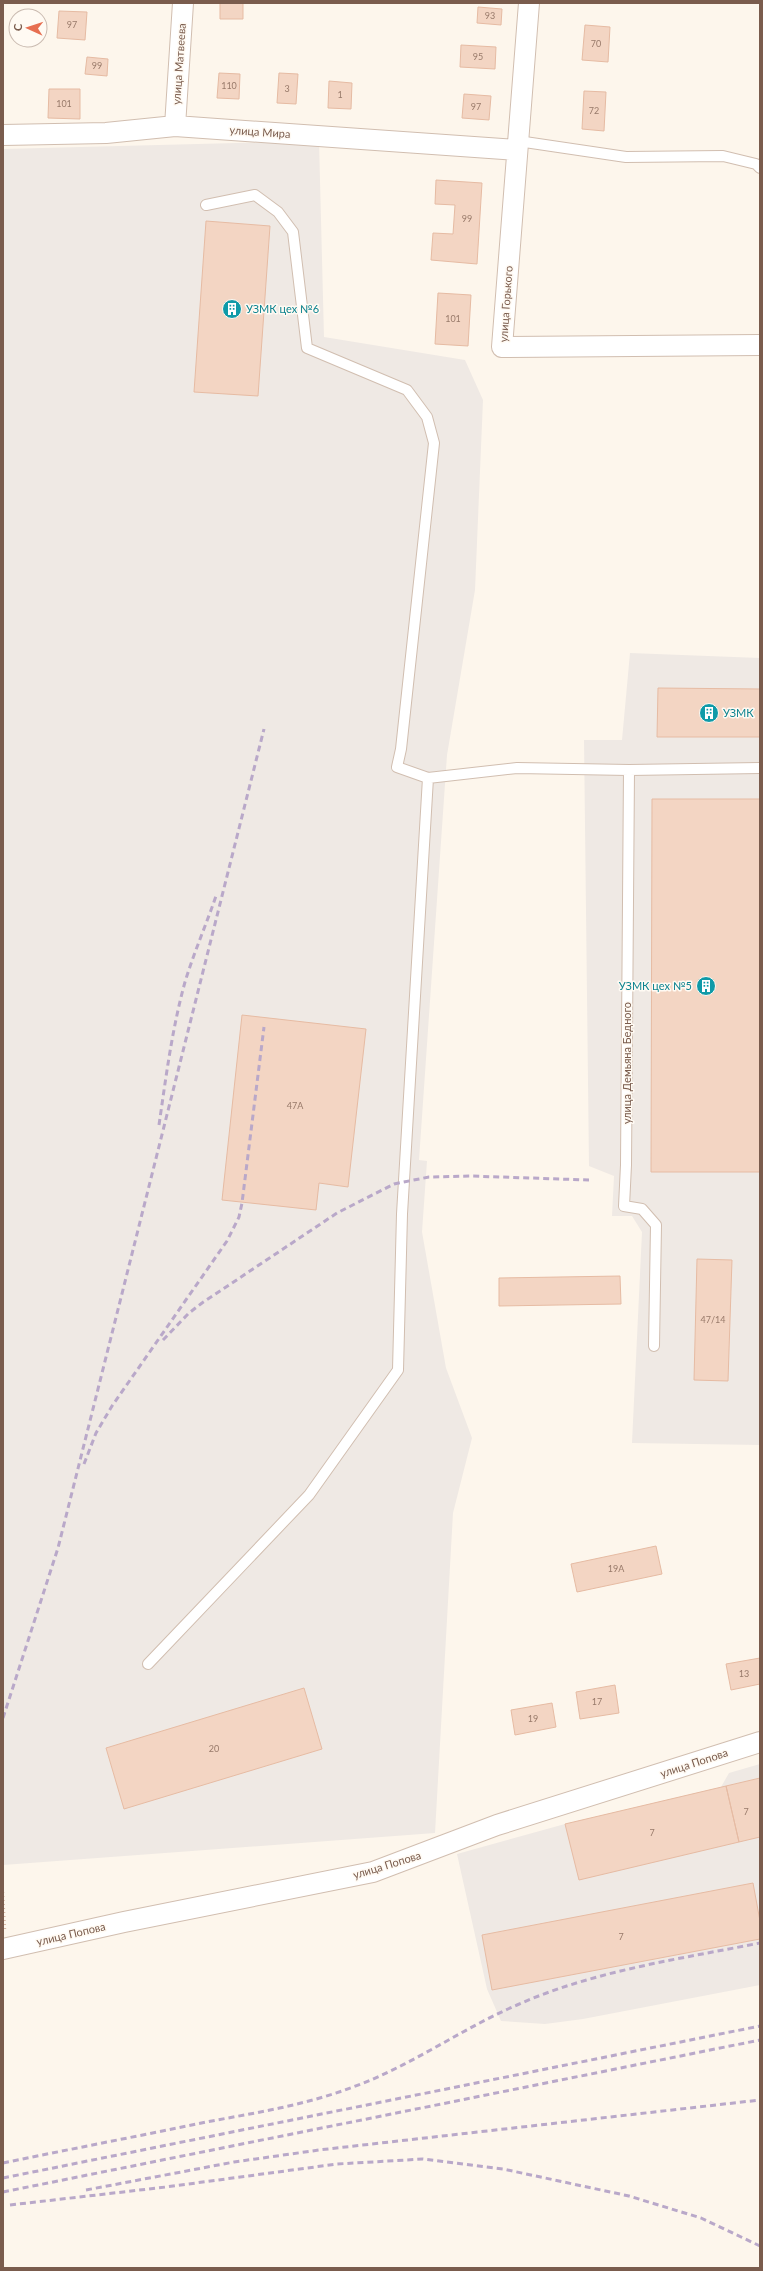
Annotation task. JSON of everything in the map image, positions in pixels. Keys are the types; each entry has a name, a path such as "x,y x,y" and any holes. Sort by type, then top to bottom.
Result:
{"street":[{"name":"улица Матвеева","path":"175,126 183,3"},
{"name":"улица Горького","path":"529,3 502,347 760,345"},
{"name":"улица Мира","path":"3,135 106,133 175,126 517,146"},
{"name":"улица Попова","path":"4,1949 124,1922 373,1872 497,1825 760,1742"}],"lane":[{"path":"517,146 626,157 723,156 756,164 760,168"},
{"path":"206,205 255,195 278,212 293,232 307,348 407,390 428,417 434,443 402,741 397,767 428,778 517,768 628,770 760,768"},
{"name":"улица Демьяна Бедного","path":"628,770 626,1157 624,1206 642,1209 656,1225 654,1346"},
{"path":"148,1664 309,1496 398,1370 403,1208 428,778"}],"path":[{"path":"3,1892 4,1949"}],"shaded area":[{"path":"319,141 324,337 465,360 483,400 475,590 447,755 419,1160 427,1161 422,1232 446,1368 472,1438 453,1513 435,1833 3,1865 3,149"},
{"path":"630,653 760,658 760,1445 632,1443 642,1232 632,1216 612,1216 614,1176 589,1166 584,740 622,740"},
{"path":"760,1764 760,1985 583,2019 545,2024 501,2021 487,1989 457,1854 565,1824 721,1787 729,1773"}],"building":[{"path":"220,3 243,3 243,19 220,19"},
{"path":"478,7 502,9 501,25 477,23"},
{"path":"59,11 87,12 85,40 57,38"},
{"path":"585,25 610,27 608,62 582,60"},
{"path":"461,45 496,47 495,69 460,67"},
{"path":"87,57 108,59 107,76 85,74"},
{"path":"219,73 240,74 239,99 217,98"},
{"path":"279,73 298,74 296,104 277,103"},
{"path":"329,81 352,83 351,109 328,108"},
{"path":"49,89 80,89 80,119 48,118"},
{"path":"584,91 606,92 604,131 582,129"},
{"path":"464,94 491,96 489,120 462,118"},
{"path":"436,180 482,183 477,264 431,260 433,233 453,234 455,205 435,204"},
{"name":"УЗМК цех №6","path":"206,221 270,226 258,396 194,392"},
{"path":"438,293 471,295 468,346 435,344"},
{"name":"УЗМК","path":"658,688 760,689 760,737 657,737"},
{"name":"УЗМК цех №5","path":"652,799 760,799 760,1172 651,1172"},
{"path":"242,1015 366,1029 348,1187 319,1183 316,1210 222,1200"},
{"path":"697,1259 732,1260 728,1381 694,1380"},
{"path":"620,1276 621,1304 499,1306 499,1278"},
{"path":"656,1546 662,1574 577,1592 571,1564"},
{"path":"760,1658 760,1684 731,1690 726,1664"},
{"path":"615,1685 619,1713 580,1719 576,1692"},
{"path":"304,1688 322,1749 124,1809 106,1748"},
{"path":"552,1703 556,1727 515,1735 511,1710"},
{"path":"760,1778 760,1837 739,1842 726,1786"},
{"path":"726,1786 739,1842 579,1880 565,1824"},
{"path":"753,1883 760,1921 760,1939 492,1990 482,1935"}],"railway":[{"path":"3,1718 58,1548 264,729"},
{"path":"159,1125 180,1000 217,893"},
{"path":"84,1464 96,1433 112,1406 227,1241 239,1217 264,1027"},
{"path":"163,1340 189,1313 202,1303 337,1213 394,1184 429,1177 470,1176 589,1180"},
{"path":"3,2163 262,2112 317,2099 353,2087 395,2069 476,2025 546,1993 576,1983 637,1967 760,1943"},
{"path":"3,2178 760,2026"},
{"path":"3,2192 760,2040"},
{"path":"86,2190 234,2162 319,2150 760,2100"},
{"path":"10,2205 166,2187 337,2164 423,2159 503,2169 629,2196 701,2218 760,2246"}],"place":[{"name":"УЗМК цех №6","path":"232,309"},
{"name":"УЗМК","path":"709,713"},
{"name":"УЗМК цех №5","path":"706,986"}]}
